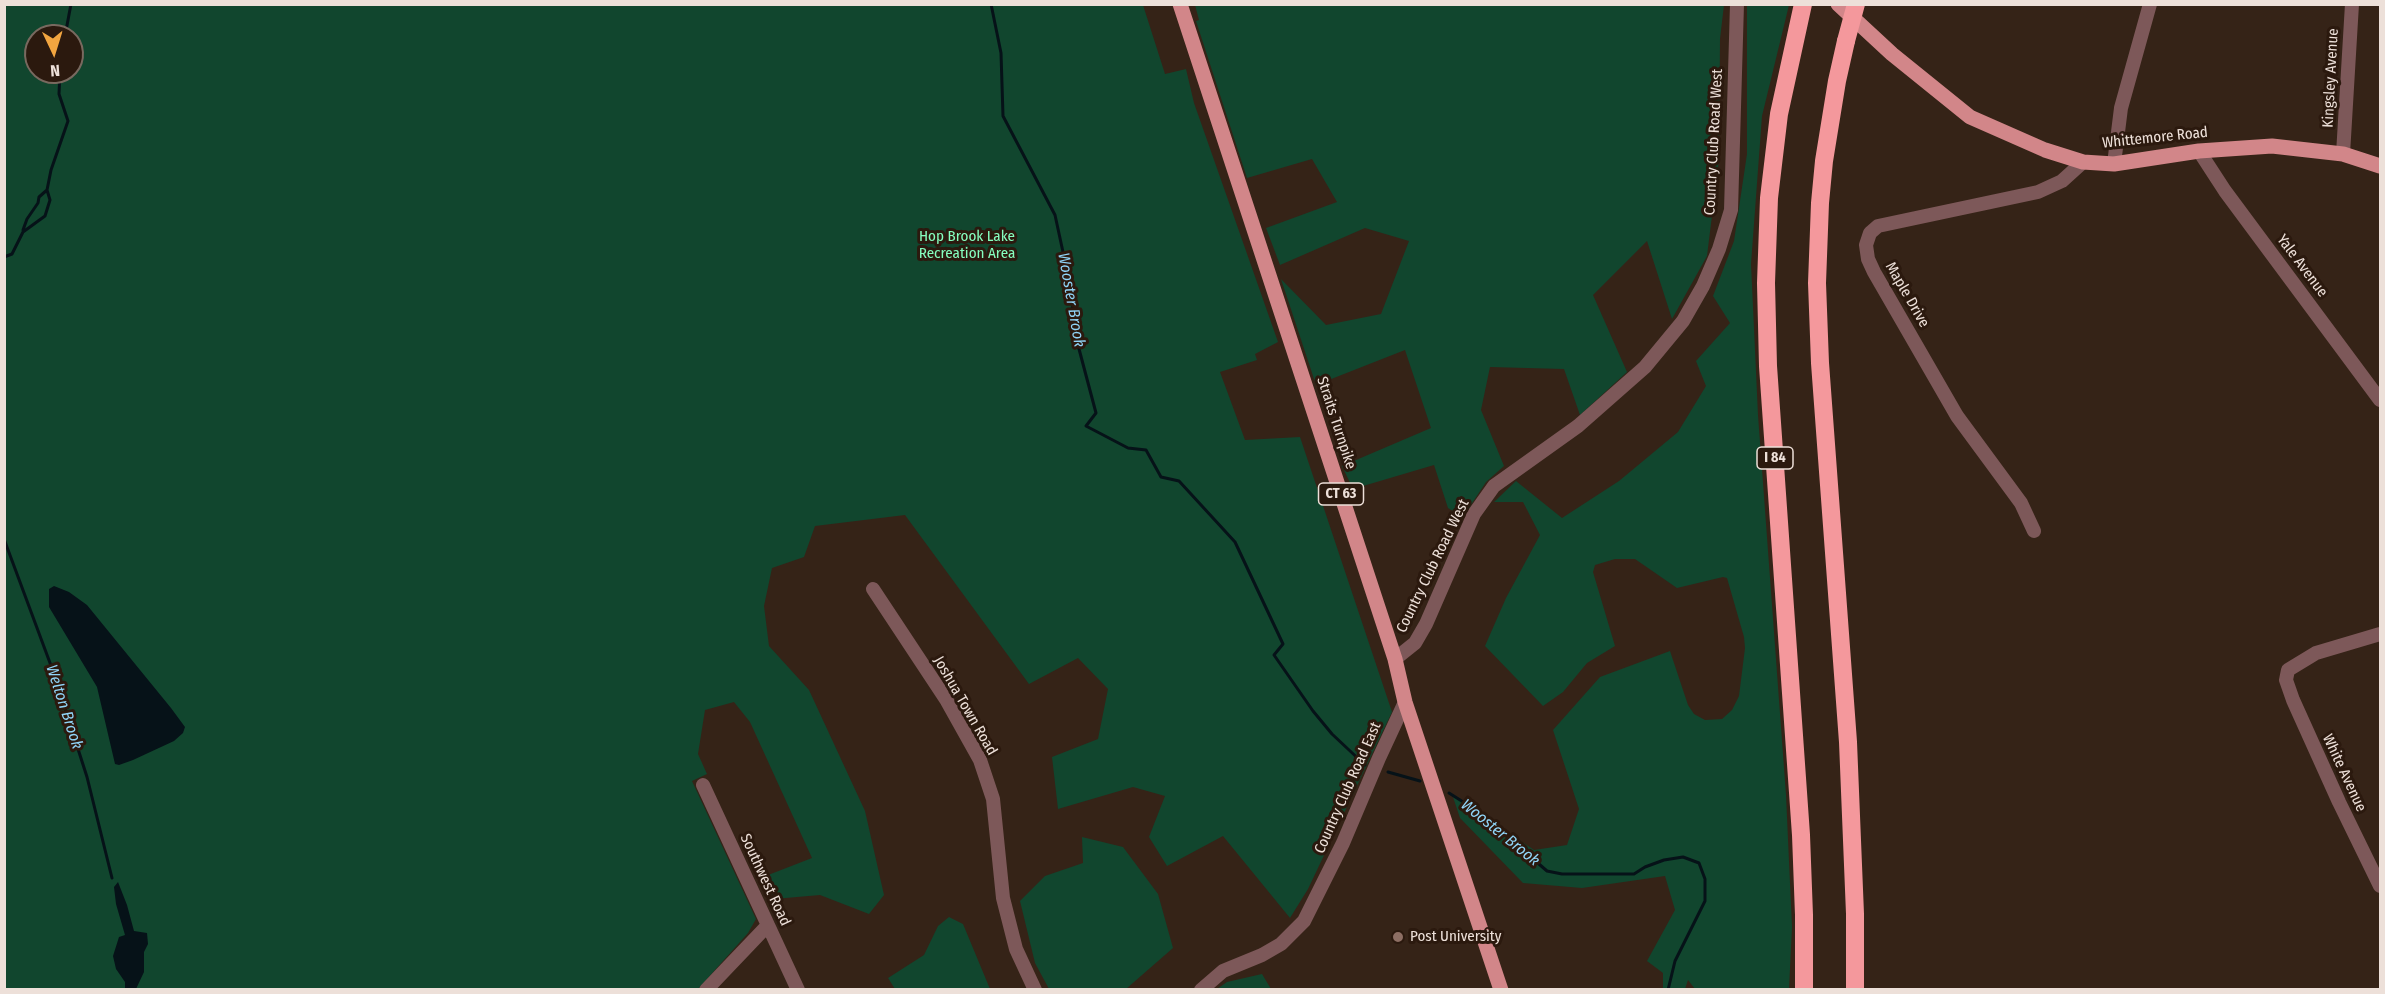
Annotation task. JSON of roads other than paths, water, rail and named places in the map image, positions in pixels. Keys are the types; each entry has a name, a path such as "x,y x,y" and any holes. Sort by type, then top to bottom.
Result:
{"highway":[{"name":"I 84","path":"1803,4 1779,114 1768,198 1766,283 1768,366 1801,845 1804,990"},
{"path":"1855,990 1855,914 1848,742 1821,382 1817,283 1820,203 1826,151 1835,91 1856,4"}],"main road":[{"name":"Straits Turnpike","path":"1180,4 1395,659 1405,702 1502,990"},
{"name":"Whittemore Road","path":"1838,4 1936,92 1970,117 2045,150 2083,162 2114,164 2199,151 2272,146 2343,154 2380,166"}],"street":[{"name":"Country Club Road West","path":"1395,659 1415,643 1426,624 1473,514 1494,486 1578,426 1645,367 1683,321 1703,286 1719,249 1731,210 1737,4"},
{"path":"2114,164 2121,108 2150,4"},
{"name":"Kingsley Avenue","path":"2343,154 2352,4"},
{"name":"Yale Avenue","path":"2199,151 2225,191 2380,400"},
{"name":"Maple Drive","path":"2034,531 2021,503 1951,405 1874,272 1868,260 1866,245 1870,233 1878,226 2038,192 2062,181 2083,162"},
{"name":"Joshua Town Road","path":"873,589 947,701 980,760 993,799 1003,898 1016,949 1035,990"},
{"name":"White Avenue","path":"2380,634 2316,653 2288,670 2286,680 2292,700 2380,886"},
{"name":"Country Club Road East","path":"1201,990 1223,971 1262,955 1290,938 1306,917 1343,843 1378,758 1405,702"},
{"name":"Southwest Road","path":"703,785 798,990"},
{"path":"706,990 768,925"}],"waterway":[{"name":"Welton Brook","path":"67,24 71,4"},
{"name":"Wooster Brook","path":"991,4 1001,53 1003,116 1055,215 1074,303 1070,315 1096,413 1086,426 1128,448 1146,450 1161,477 1179,481 1235,542 1283,644 1274,655 1332,734 1365,765"},
{"name":"Welton Brook","path":"4,257 12,254 23,232 45,216 50,200 47,190 51,170 68,121 59,94 59,84"},
{"path":"23,230 39,197 47,190"},
{"name":"Welton Brook","path":"4,539 53,671 87,777 112,878"},
{"name":"Wooster Brook","path":"1388,772 1420,781"},
{"name":"Wooster Brook","path":"1449,793 1479,812 1547,871 1562,874 1634,874 1664,860 1683,857 1699,863 1705,879 1705,901 1675,961 1668,990"}],"place":[{"name":"Post University","path":"1398,937"}],"park label":[{"name":"Hop Brook Lake Recreation Area","path":"967,246"}]}
